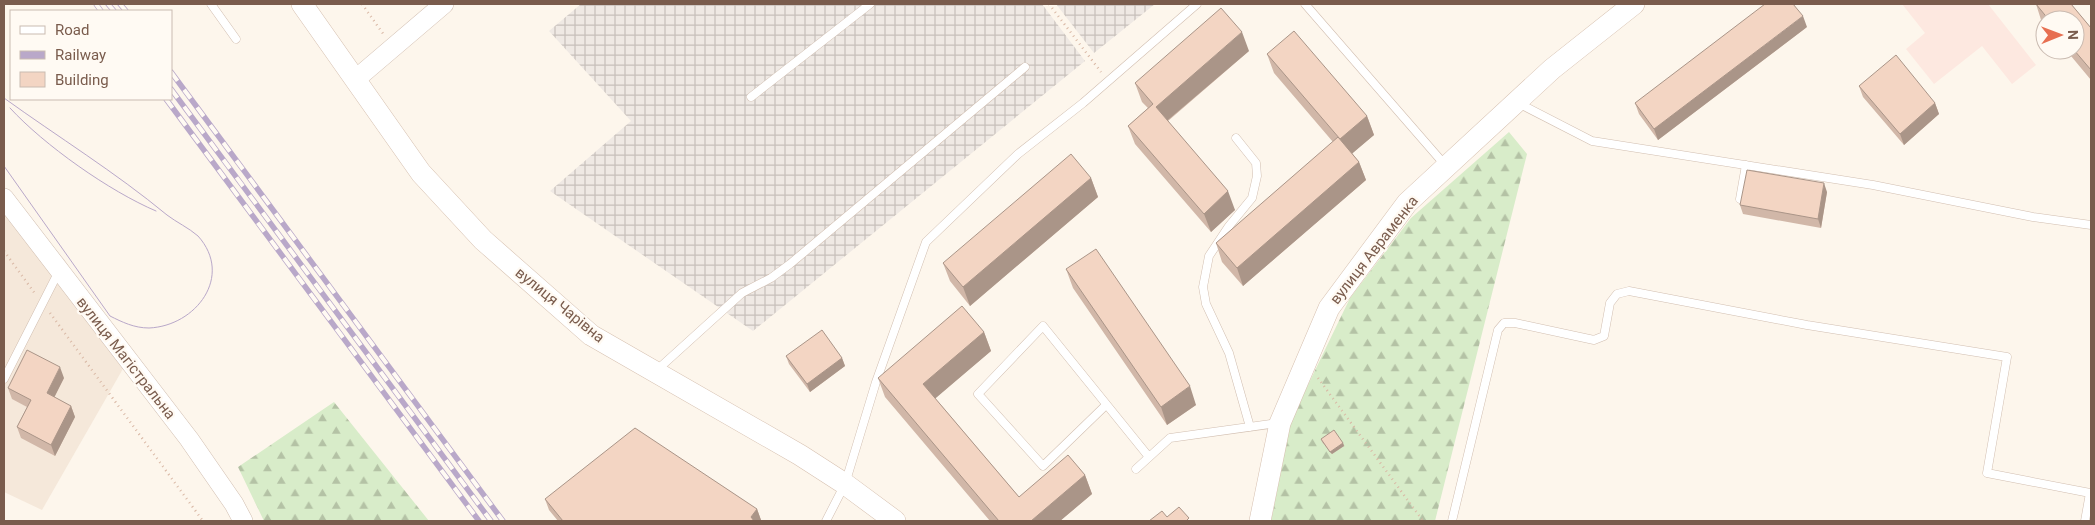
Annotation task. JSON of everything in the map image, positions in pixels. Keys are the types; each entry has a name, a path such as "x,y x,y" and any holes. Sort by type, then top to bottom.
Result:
{"main road":[{"name":"вулиця Чарівна","path":"302,4 421,173 483,240 591,335 800,455 845,484 895,521"},
{"name":"вулиця Авраменка","path":"1260,521 1280,423 1329,308 1407,203 1552,68 1634,4"}],"street":[{"path":"356,79 444,4"},
{"name":"вулиця Магістральна","path":"4,198 189,439 234,504 243,521"}],"lane":[{"path":"211,4 236,39"},
{"path":"751,97 870,4"},
{"path":"826,521 845,484 876,382 926,242 1018,154 1108,81 1197,4"},
{"path":"1305,4 1447,167"},
{"path":"656,372 742,293 771,278 790,264 1025,67"},
{"path":"1516,102 1592,141 1873,185 2033,217 2091,225"},
{"path":"1236,138 1256,163 1257,176 1252,198 1228,226 1209,256 1203,288 1206,304 1229,353 1250,427"},
{"path":"1740,199 1746,165"},
{"path":"4,379 59,271"},
{"path":"1452,521 1498,330 1504,323 1514,323 1600,340 1604,336 1610,303 1617,294 1629,291 1807,325 2008,357 1987,472 2090,493 2085,521"},
{"path":"1106,405 1043,466 978,394 1043,326 1149,457"},
{"path":"1136,469 1170,438 1280,423"}],"path":[{"path":"362,4 393,48"},
{"path":"1049,4 1108,81"},
{"path":"4,251 203,521"},
{"path":"1318,378 1423,521"}],"shaded area":[{"path":"581,4 1042,4 1085,61 753,331 550,191 631,121 549,31"},
{"path":"1056,4 1155,4 1094,53"},
{"path":"1902,4 1988,4 2036,65 2012,84 1982,46 1934,84 1906,49 1925,33"},
{"path":"4,198 64,259 128,360 42,510 4,492"}],"green space":[{"path":"1509,132 1527,154 1435,521 1271,521 1291,420 1350,298 1411,218"},
{"path":"334,402 429,521 264,521 238,467"}],"building":[{"path":"1765,4 1793,4 1803,16 1654,129 1635,103"},
{"path":"2036,4 2071,4 2076,10 2041,10"},
{"path":"1221,8 1242,32 1156,107 1228,191 1204,214 1128,126 1153,104 1135,83"},
{"path":"2085,21 2091,28 2091,70 2082,60 2085,60"},
{"path":"1294,31 1367,116 1340,139 1267,54"},
{"path":"1896,55 1935,103 1900,134 1859,86"},
{"path":"1338,137 1359,162 1237,268 1216,243"},
{"path":"1071,154 1091,178 963,287 943,263"},
{"path":"1747,170 1824,183 1818,219 1740,205"},
{"path":"1096,249 1190,386 1161,407 1066,269"},
{"path":"962,306 984,332 923,384 1019,497 1068,455 1085,475 1031,521 999,521 878,378"},
{"path":"822,330 842,358 807,384 786,356"},
{"path":"27,350 60,367 47,393 71,406 51,445 17,427 31,400 8,388"},
{"path":"635,428 757,509 751,517 754,521 563,521 545,499"},
{"path":"1334,430 1343,443 1330,452 1321,439"},
{"path":"1179,507 1189,518 1186,521 1149,521 1162,511 1167,517"}],"tram line":[{"path":"4,98 107,169 198,236 208,251 212,267 211,282 205,296 195,309 182,318 166,325 149,328 138,327 110,316 4,166"},
{"path":"10,108 41,137 78,166 118,192 156,211"}],"railway":[{"path":"96,4 100,10"},
{"path":"108,4 113,10"},
{"path":"120,4 125,10"},
{"path":"172,73 503,521"},
{"path":"172,90 491,521"},
{"path":"167,100 479,521"}]}
